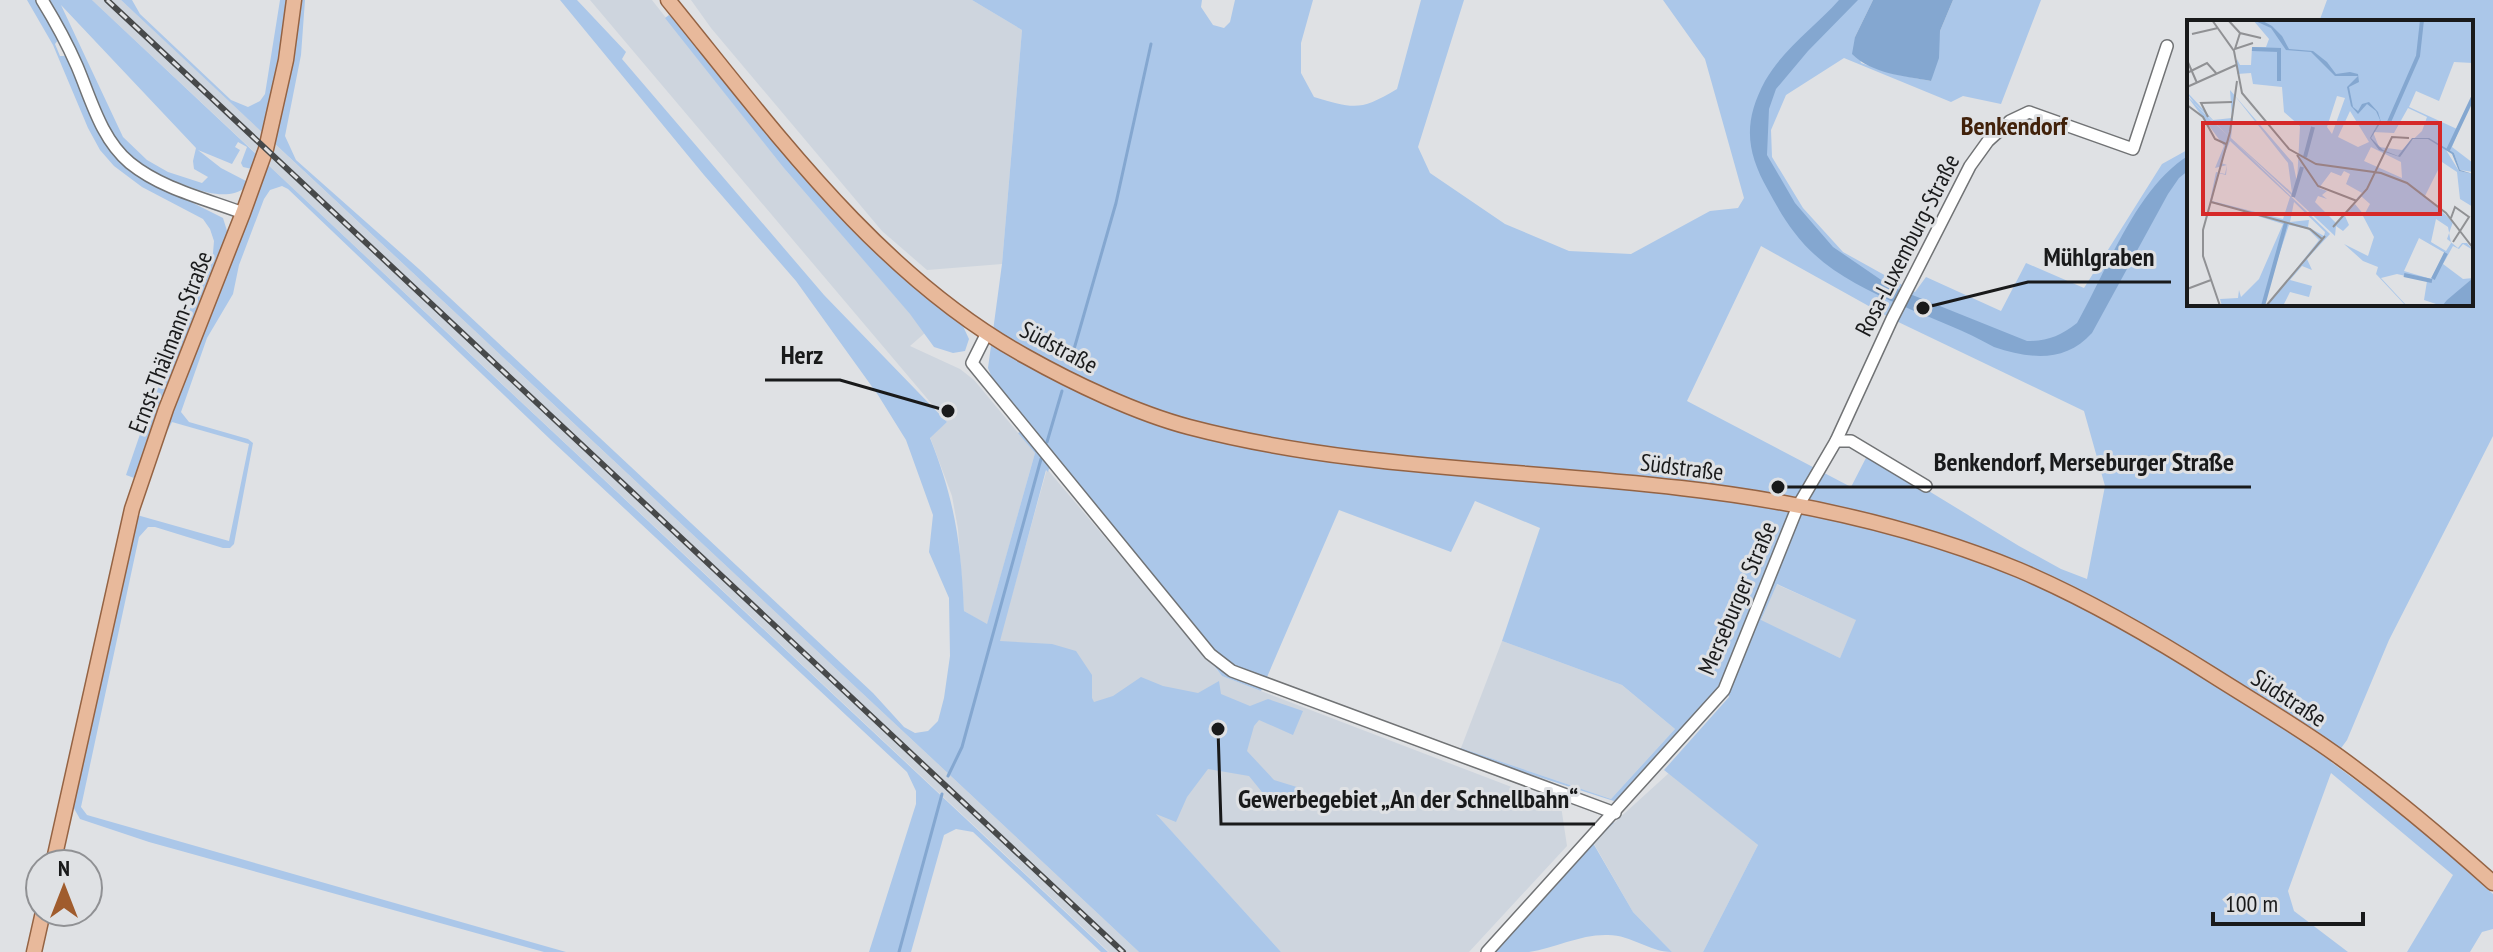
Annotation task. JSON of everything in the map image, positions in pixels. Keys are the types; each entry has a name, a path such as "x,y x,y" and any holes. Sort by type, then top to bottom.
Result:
{"main road":[{"name":"Ernst-Thälmann-Straße","path":"57,848 132,509 166,409 266,149 280,89 294,0"},
{"name":"Südstraße","path":"668,0 753,105 843,208 903,267 987,333 1020,354 1098,393 1183,426 1273,446 1452,467 1683,488 1864,519 1946,544 2016,569 2139,629 2336,754 2430,826 2493,883"},
{"path":"34,952 39,928"}],"street":[{"path":"42,0 68,46 100,121 118,151 157,180 243,213"},
{"name":"Rosa-Luxemburg-Straße","path":"1798,506 1836,441 1892,319 1970,166 1988,141 2010,121 2029,112 2133,149 2167,46"},
{"name":"Südstraße","path":"987,333 972,363 1210,654 1232,671 1615,813"},
{"path":"1836,441 1851,441 1926,486"},
{"name":"Merseburger Straße","path":"1487,952 1724,690 1798,506"}],"shaded area":[{"path":"27,0 36,0 58,40 55,44 60,56 66,56 97,126 153,183 223,218 228,234 137,479 126,475 148,411 213,253 214,241 203,219 142,187 114,166 100,150 53,45"},
{"path":"50,0 92,0 258,156 252,169 243,167 241,163 247,147 238,142 235,147 240,150 232,164 198,150 221,168 246,181 246,187 227,194 206,192 150,171 137,162 113,134","holes":["61,5 196,148 194,169 208,177 202,183 168,172 147,160 123,137"]},
{"path":"92,0 121,0 1139,952 1109,952"},
{"path":"121,0 132,0 140,14 231,100 248,107 260,101 265,94 280,0 288,0 284,36 264,134"},
{"path":"299,0 305,0 301,55 285,136 296,160 419,269 873,693 904,727 915,733 928,731 938,721 944,698 950,656 949,598 929,552 933,515 906,440 878,395 796,281 560,0 577,0 626,52 622,59 824,295 947,422 930,438 955,523 964,611 987,624 1035,453 1018,433 1022,431 1050,465 1048,472 1046,470 1000,641 1052,644 1076,651 1092,675 1094,702 1113,696 1141,677 1163,686 1198,693 1219,681 1221,694 1250,706 1268,699 1303,711 1293,735 1259,720 1254,726 1247,751 1274,780 1300,788 1300,797 1266,797 1249,776 1208,769 1187,797 1176,822 1156,814 1281,952 1139,952 273,142"},
{"path":"590,0 652,0 783,167 926,332 910,346 960,369 974,380 1035,453 987,625 964,611 958,529 952,496 930,437 947,422"},
{"path":"691,0 972,0 1022,30 1002,264 927,270 882,231 711,28"},
{"path":"972,0 1202,0 1201,7 1213,25 1224,28 1230,22 1235,0 1313,0 1301,43 1301,73 1314,97 1357,106 1397,89 1421,0 1464,0 1418,147 1430,173 1505,224 1569,251 1631,254 1710,211 1738,208 1744,198 1705,59 1663,0 1873,0 1855,37 1861,63 1894,74 1931,81 1940,31 1953,0 2041,0 2001,104 1963,96 1951,102 1844,58 1786,95 1771,130 1772,157 1803,208 1843,252 1915,292 1926,277 2001,311 2026,263 2084,288 2162,164 2187,150 2187,306 2473,306 2473,20 2320,20 2327,0 2493,0 2493,436 2389,640 2347,740 2331,762 2415,824 2493,894 2493,929 2482,932 2470,952 2407,952 2453,875 2331,773 2288,891 2294,911 2348,952 1703,952 1758,845 1664,770 1729,697 1724,677 1713,696 1617,802 1458,751 1461,748 1611,799 1675,729 1622,685 1502,641 1540,528 1475,501 1451,552 1339,510 1261,691 1222,676 992,378 988,368 1002,264 1022,30","holes":["1761,246 1892,319 2084,411 2105,486 2087,579 2019,546 1868,454 1851,487 1687,401","1777,584 1856,620 1840,658 1761,620"]},
{"path":"1839,0 1858,0 1776,89 1769,109 1767,155 1795,203 1833,247 1890,286 2027,341 2048,339 2077,323 2138,208 2170,169 2187,156 2187,172 2168,194 2092,333 2082,343 2059,354 2046,356 1994,347 1861,286 1813,254 1790,227 1755,162 1750,123 1765,81 1790,48"},
{"path":"1873,0 1953,0 1940,31 1939,58 1931,81 1879,70 1852,54 1855,37"},
{"path":"669,15 684,28 809,181 961,322 969,339 965,351 953,353 934,347 910,314 783,167 665,18"},
{"path":"266,163 1108,952 1101,952 973,832 956,829 944,835 911,952 869,952 916,804 916,791 907,772 282,186 270,190 264,199 239,265 233,294 207,338 181,412 189,422 253,443 234,544 223,548 155,527 148,527 139,537 81,807 87,815 566,952 544,952 149,842 80,819 72,805 137,515 229,541 249,444 172,422 168,430 164,429"},
{"path":"1047,469 1222,676 1561,806 1567,846 1469,952 1281,952 999,641"},
{"path":"1776,584 1857,620 1840,658 1761,621"},
{"path":"1502,641 1622,685 1675,729 1611,799 1461,748"},
{"path":"1669,773 1758,845 1703,952 1672,952 1633,912 1593,842"},
{"path":"1612,822 1593,843 1633,912 1672,952 1608,935 1529,952 1491,952 1591,841"}],"waterway":[{"path":"1070,363 1116,203 1151,44"},
{"path":"1047,442 1062,391"},
{"path":"948,776 962,747 1041,459"},
{"path":"899,952 942,794"}],"railway":[{"path":"107,0 1123,952"}],"place":[{"name":"Mühlgraben","path":"1923,308"},
{"name":"Herz","path":"948,411"},
{"name":"Benkendorf, Merseburger Straße","path":"1778,487"},
{"name":"Gewerbegebiet „An der Schnellbahn“","path":"1218,729"}],"district":[{"name":"Benkendorf","path":"2014,125"}]}
